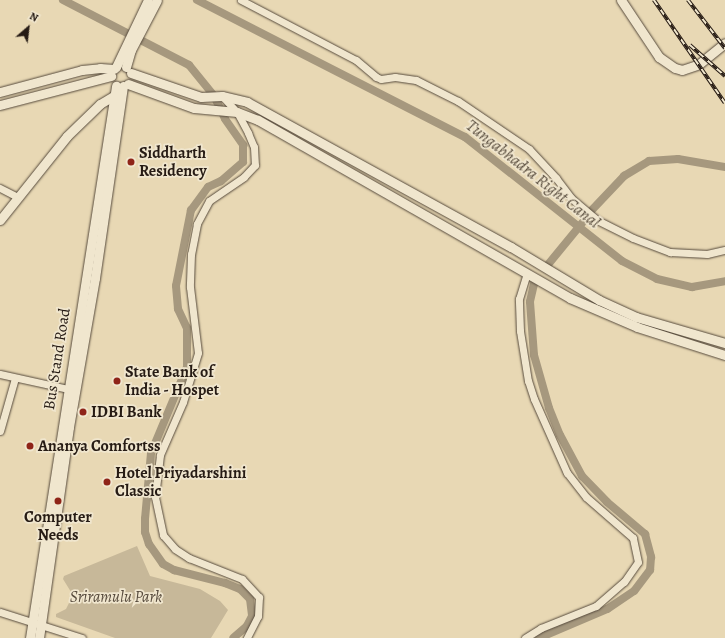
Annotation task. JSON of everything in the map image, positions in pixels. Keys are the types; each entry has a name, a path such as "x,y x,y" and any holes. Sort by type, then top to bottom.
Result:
{"main road":[{"path":"114,71 135,34 157,0"},
{"path":"621,0 659,57 675,68 682,70 699,64 725,43"},
{"path":"135,34 146,1"},
{"path":"128,48 129,70"},
{"path":"0,92 82,70 100,68 114,71"},
{"path":"0,104 114,71 129,70 202,97 221,97 247,102 370,168 511,247 599,300 636,317 725,342"},
{"name":"Bus Stand Road","path":"39,638 37,624 71,390 121,88 129,70"},
{"path":"114,71 121,88"},
{"path":"121,88 199,109 233,112 258,120 570,298 606,315 676,340 725,355"},
{"path":"0,220 67,136 100,104 121,88"},
{"name":"Bus Stand Road","path":"30,638 37,624"}],"street":[{"path":"241,0 356,60 376,77 416,80 458,102 529,149 556,178 571,198 597,220 633,238 670,252 707,254 725,250"},
{"path":"221,97 233,112 254,147 255,165 244,177 209,201 197,224 191,254 190,287 198,353 183,402 160,455 155,496 158,517 167,540 189,558 242,579 260,597 258,616 247,638"},
{"path":"0,188 18,197"},
{"path":"524,638 541,628 596,606 624,582 638,562 636,545 633,538 586,496 567,473 534,399 525,367 520,331 519,299 527,273"},
{"path":"0,374 71,390"},
{"path":"0,431 15,378"},
{"path":"0,612 82,638"}],"green space":[{"name":"Sriramulu Park","path":"137,546 150,576 200,589 220,601 228,610 211,638 115,638 56,617 56,614 66,609 70,601 71,592 63,579 64,576"}],"waterway":[{"path":"63,0 189,65 214,96 225,119 243,145 243,162 221,181 208,187 191,210 176,286 178,309 187,328 187,367 151,453 145,519 145,532 149,544 163,564 174,570 225,583 240,589 250,599 252,616 247,626 233,638"},
{"name":"Tungabhadra Right Canal","path":"197,0 465,137 622,261 657,279 692,287 725,281"},
{"path":"590,212 624,176 649,161 678,159 725,167"},
{"path":"546,267 587,217"},
{"path":"534,284 530,302 534,355 549,408 560,435 582,476 607,502 645,534 651,557 650,570 634,591 607,609 539,638"}],"railway":[{"path":"654,0 725,103"},
{"path":"688,0 725,48"},
{"path":"690,45 725,76"}],"place":[{"name":"Siddharth Residency","path":"131,162"},
{"name":"State Bank of India - Hospet","path":"117,381"},
{"name":"IDBI Bank","path":"83,412"},
{"name":"Ananya Comfortss","path":"30,446"},
{"name":"Hotel Priyadarshini Classic","path":"107,482"},
{"name":"Computer Needs","path":"58,501"}]}
